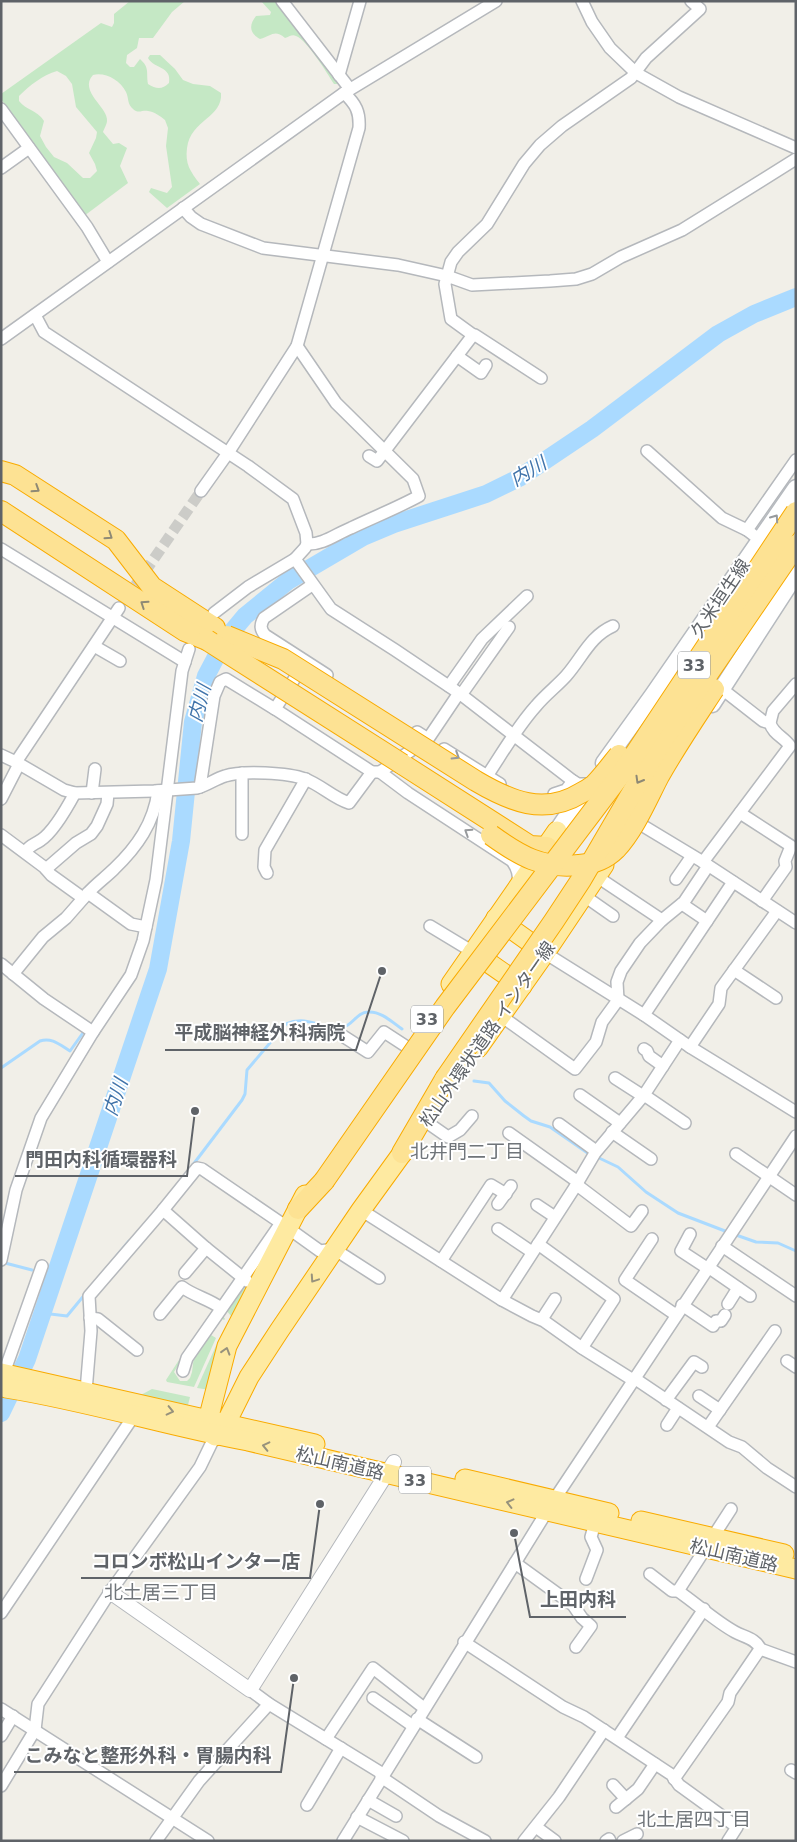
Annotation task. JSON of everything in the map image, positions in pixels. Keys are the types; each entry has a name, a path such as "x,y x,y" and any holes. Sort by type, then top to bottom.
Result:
{"highway":[{"path":"1,471 15,475 116,540 152,586 205,635 514,852 543,864 569,866 588,864 603,859 616,849 626,837 671,756 791,567"},
{"path":"1,511 409,760 530,846 546,848 600,871"},
{"name":"33","path":"216,1426 213,1398 227,1346 250,1282 284,1226 324,1181 472,970 627,766 796,512"},
{"name":"33","path":"402,1153 445,1079 581,880 664,738 791,567 796,545"},
{"path":"205,635 283,659 500,795 525,804 548,804 567,801 593,786 635,735 696,650 748,585"},
{"name":"33","path":"298,1209 317,1176 558,831"},
{"name":"松山外環状道路 インター線","path":"216,1426 236,1402 249,1377 334,1249 545,954 600,871"},
{"path":"496,918 545,954"},
{"path":"473,952 522,986"},
{"name":"松山南道路","path":"5,1379 137,1410 216,1426 710,1543 796,1569"},
{"name":"松山南道路","path":"35,1386 86,1391 137,1410"},
{"name":"松山南道路","path":"550,1506 594,1523 796,1556"}],"main road":[{"name":"久米垣生線","path":"558,831 581,782 645,706 754,535 796,488"},
{"path":"600,871 636,822 722,689 791,567 754,535"},
{"path":"645,706 692,736"}],"street":[{"path":"201,491 228,453 297,346 359,128 357,108 339,75 282,1"},
{"path":"339,75 360,1"},
{"path":"1,339 347,91 496,1"},
{"path":"582,1 607,43 636,73 679,97 796,148"},
{"path":"541,378 451,319 445,284 451,262 458,252 487,224 524,164 540,146 562,126 626,83 636,73 646,58 700,9 691,1"},
{"path":"1,109 87,227 108,262"},
{"path":"1,168 30,148"},
{"path":"183,208 201,224 255,245 398,265 447,276 472,284 550,282 576,279 592,274 621,257 682,230 796,159"},
{"path":"1,1260 16,1190 41,1118 93,1032 131,975 146,927 158,871 163,832 165,791 177,718 182,671 185,662 205,635 248,586 296,561 307,544 306,533 293,499 228,453 44,332 35,315"},
{"path":"369,456 377,461 473,335"},
{"path":"297,346 336,402 413,479 419,496 327,540 307,544"},
{"path":"457,356 481,373 486,365"},
{"path":"648,451 722,518 754,535 796,460"},
{"path":"1,549 116,613 185,662"},
{"path":"296,561 324,602 339,615 460,694 513,735 581,782 563,792 532,799 510,789 265,635 261,631 261,624 264,618 311,583"},
{"path":"448,686 482,639 528,596"},
{"path":"1,799 18,763 116,613"},
{"path":"487,776 513,735 535,707 566,676 591,642 603,630 613,626"},
{"path":"1,755 64,790 76,793 165,791 199,787 225,776 242,773 286,775 306,779 349,803 376,772 428,739 509,627"},
{"path":"94,646 120,661"},
{"path":"275,709 306,662"},
{"path":"199,787 214,696 220,682 226,679 376,772 512,861 517,868 519,876 517,890"},
{"path":"501,1016 575,1069 596,1042 602,1022 618,1000 617,982 621,971 640,943 662,920 682,904 705,864 740,813 793,748 775,733 770,723 773,711 796,684"},
{"path":"722,689 763,721 770,723"},
{"path":"92,793 95,769"},
{"path":"242,773 242,834"},
{"path":"268,873 264,867 264,850 306,779"},
{"path":"13,974 44,937 66,918 138,844 165,791"},
{"path":"25,852 31,845 41,840 56,823 76,793"},
{"path":"46,869 76,843 91,834 97,826 106,804 108,793"},
{"path":"740,813 793,843 785,861 786,867 762,901"},
{"path":"636,822 795,922"},
{"path":"1,835 25,852 51,875 131,924 146,927"},
{"path":"676,879 692,856"},
{"path":"600,871 662,920"},
{"path":"644,1015 733,882"},
{"path":"584,896 614,916"},
{"path":"682,904 707,921"},
{"path":"502,1300 596,1151 643,1095 664,1066 719,1004 721,988 777,911"},
{"path":"430,926 473,952"},
{"path":"545,954 644,1015 685,1044 796,1112"},
{"path":"1,964 44,999 93,1032"},
{"path":"734,970 776,998"},
{"path":"335,1031 368,1052 384,1032 407,1048"},
{"path":"644,1049 649,1056 664,1066"},
{"path":"615,1078 685,1123"},
{"path":"580,1095 652,1160"},
{"path":"425,1121 448,1138 460,1130 472,1116"},
{"path":"559,1124 596,1151"},
{"path":"343,1841 464,1642 550,1506 796,1136"},
{"path":"512,1139 534,1150 631,1226 642,1211"},
{"path":"527,1160 534,1150"},
{"path":"736,1154 796,1195"},
{"path":"86,1391 90,1331 89,1296 197,1168 202,1169 320,1251 334,1249 379,1278"},
{"path":"441,1261 491,1184 508,1190 498,1204"},
{"path":"537,1205 556,1217"},
{"path":"163,1210 206,1248 250,1282 221,1308 187,1358 183,1371"},
{"path":"361,1210 502,1300 532,1316 542,1319 582,1348 729,1442 742,1447 767,1468 796,1486"},
{"path":"498,1229 535,1248 614,1299 582,1348"},
{"path":"690,1234 681,1251 750,1296"},
{"path":"652,1239 625,1280 679,1310 713,1326 716,1321 721,1321 738,1288"},
{"path":"722,1246 796,1296"},
{"path":"185,1273 206,1248"},
{"path":"5,1379 42,1266"},
{"path":"160,1314 182,1286 192,1294 221,1308"},
{"path":"542,1319 555,1299"},
{"path":"90,1318 98,1320 138,1350"},
{"path":"708,1428 776,1331"},
{"path":"666,1400 694,1362 702,1367"},
{"path":"699,1396 720,1410"},
{"path":"667,1424 678,1408"},
{"path":"1,1613 137,1410"},
{"path":"1,1786 35,1730 38,1704 110,1592 200,1467 216,1426"},
{"path":"250,1690 391,1468"},
{"path":"678,1591 731,1509"},
{"path":"586,1580 597,1550 592,1537 594,1523"},
{"path":"515,1563 574,1605 582,1618 591,1626 576,1647"},
{"path":"650,1574 672,1591 678,1591 736,1632 748,1637 759,1645 760,1649 796,1662"},
{"path":"110,1592 269,1704 341,1748 439,1816 485,1841"},
{"path":"617,1738 704,1610"},
{"path":"464,1642 555,1702 584,1717 655,1764 679,1785 737,1827 728,1841"},
{"path":"674,1779 728,1702 730,1693 760,1649"},
{"path":"326,1739 373,1668 418,1718"},
{"path":"373,1698 418,1718 476,1757"},
{"path":"156,1841 199,1782 269,1704"},
{"path":"1,1708 208,1841"},
{"path":"1,1736 13,1716"},
{"path":"524,1841 560,1797 604,1730"},
{"path":"307,1805 341,1748"},
{"path":"616,1807 638,1789 655,1764"},
{"path":"614,1785 626,1799"},
{"path":"368,1800 396,1816"},
{"path":"357,1817 403,1841"},
{"path":"536,1827 555,1841"},
{"path":"623,1841 637,1834"},
{"path":"606,1841 609,1839 610,1841"}],"green space":[{"path":"130,1 185,1 172,12 153,38 139,38 137,48 127,55 126,63 130,67 134,67 140,59 146,68 148,84 161,88 169,83 168,73 148,58 150,55 160,55 175,69 183,80 193,84 210,86 221,93 220,101 212,114 194,131 187,148 189,167 200,184 167,208 149,192 151,188 167,193 172,187 166,146 168,128 165,120 157,114 146,111 138,112 131,107 126,92 112,78 98,74 93,75 89,81 89,87 106,116 107,122 103,132 113,144 119,143 127,148 120,166 128,183 84,216 1,99 1,94 101,23 112,27 114,14","holes":["57,71 66,76 72,84 76,107 97,132 89,153 97,171 90,178 83,178 67,163 54,157 40,136 44,121 19,101 19,96 23,92 47,75"]},
{"path":"261,1 277,1 339,82 338,84 334,84 311,50 296,36 292,35 285,38 278,34 273,34 260,39 254,34 251,26 256,16 270,15 271,12"},
{"path":"243,1284 250,1291 231,1316 225,1309"},
{"path":"222,1314 225,1319 221,1318 211,1335 216,1338 194,1387 167,1382 166,1380 192,1340 193,1342 174,1372 180,1381 187,1381 190,1378 194,1356"},
{"path":"219,1339 210,1390 197,1388"},
{"path":"152,1389 190,1397 188,1405 156,1398 137,1397"}],"waterway":[{"name":"内川","path":"1,1413 27,1359 158,969 181,841 193,722 206,676 225,640 245,616 288,581 363,537 394,524 486,494 519,478 592,429 718,334 754,314 796,297"},
{"path":"192,1166 242,1100 245,1094 247,1070 286,1024 302,1021 342,1028 361,1014 373,1012 386,1017 402,1029"},
{"path":"1,1068 44,1040 52,1041 70,1051 85,1030"},
{"path":"474,1081 489,1083 505,1101 531,1121 550,1127 589,1154"},
{"path":"597,1157 618,1167 646,1192 678,1213 725,1231"},
{"path":"736,1235 756,1242 778,1243 796,1251"},
{"path":"42,1313 67,1316 129,1241"},
{"path":"6,1259 5,1263 32,1270"}],"tunnel":[{"path":"126,599 201,491"}],"place":[{"name":"平成脳神経外科病院","path":"382,971"},
{"name":"門田内科循環器科","path":"195,1111"},
{"name":"コロンボ松山インター店","path":"320,1504"},
{"name":"上田内科","path":"514,1533"},
{"name":"こみなと整形外科・胃腸内科","path":"294,1678"}],"district":[{"name":"北井門二丁目","path":"467,1151"},
{"name":"北土居三丁目","path":"161,1592"},
{"name":"北土居四丁目","path":"694,1819"}]}
